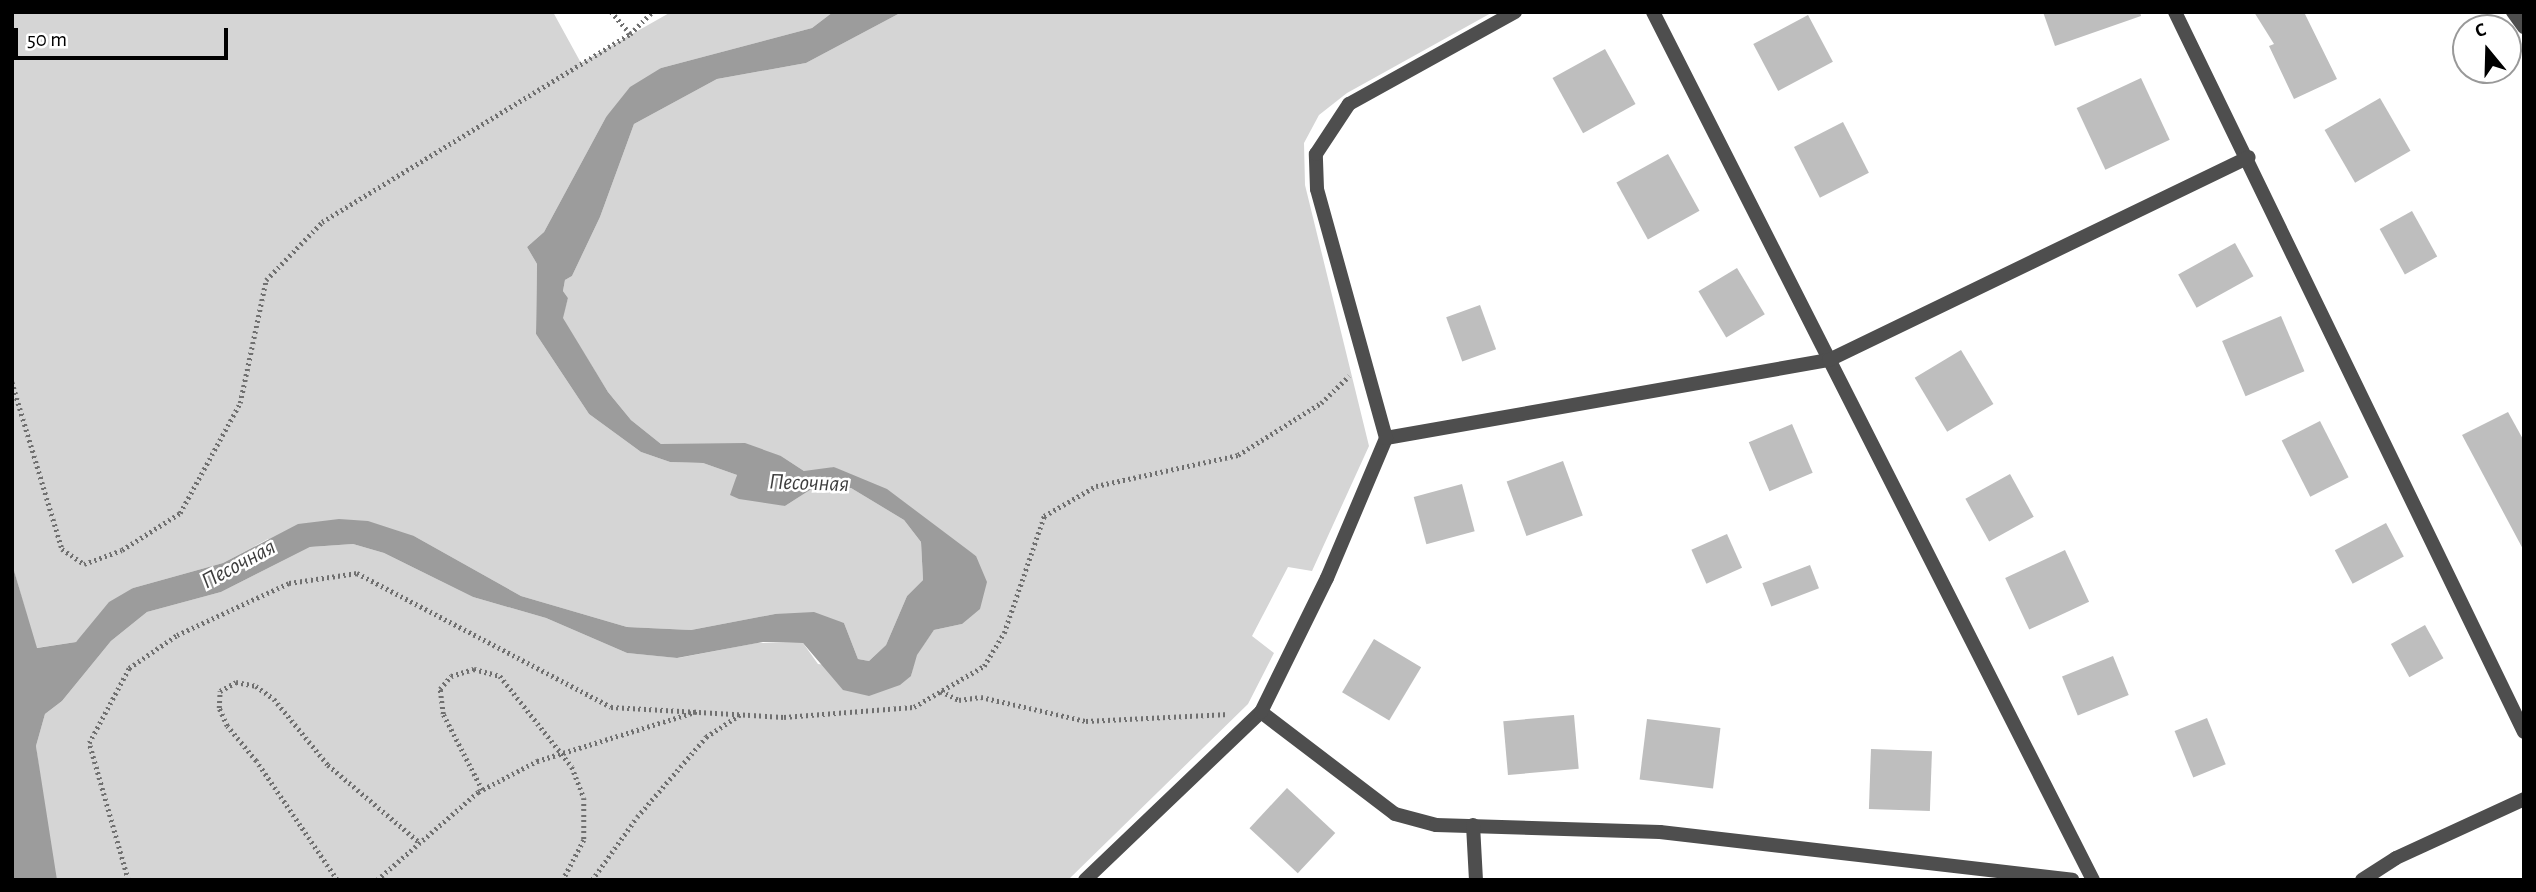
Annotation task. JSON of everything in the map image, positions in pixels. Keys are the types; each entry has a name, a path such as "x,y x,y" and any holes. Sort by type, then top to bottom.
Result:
{"street":[{"path":"1085,880 1261,712 1327,578 1386,438 1367,359 1317,189 1316,154 1349,104 1515,12"},
{"path":"1653,12 2093,880"},
{"path":"2175,12 2248,157 2524,732"},
{"path":"2513,12 2524,27"},
{"path":"1386,438 1829,360 2248,157"},
{"path":"1261,712 1395,814 1436,825 1660,832 2072,880"},
{"path":"2361,880 2396,858 2524,799"},
{"path":"1473,825 1476,880"}],"path":[{"path":"611,12 630,34"},
{"path":"12,382 62,550 84,564 122,550 180,513 240,403 266,280 322,222 630,34 652,12"},
{"path":"128,880 89,743 129,668 177,635 289,583 357,572 611,707 704,709 784,717 914,707 984,666 998,644 1044,516 1096,486 1238,455 1321,403 1367,359"},
{"path":"482,790 443,713 440,690 451,676 474,669 500,676 563,752 584,798 584,840 563,880"},
{"path":"337,880 256,761 227,726 219,708 220,691 236,682 256,686 274,699 328,765 419,842"},
{"path":"941,691 959,700 992,699 1086,721 1261,712"},
{"path":"377,880 482,790 563,752 704,709"},
{"path":"592,880 637,817 706,737 742,713"}],"shaded area":[{"path":"12,12 553,12 581,63 671,12 833,12 812,28 661,68 606,117 544,232 527,247 537,264 536,334 589,414 641,452 670,462 703,463 737,475 734,488 785,506 810,490 851,488 904,520 921,542 923,580 907,596 886,645 869,661 858,659 844,623 775,614 691,630 627,627 521,596 414,536 268,539 223,563 133,588 76,642 36,648 12,564"},
{"path":"902,12 1493,12 1347,93 1319,115 1304,143 1305,185 1369,446 1312,571 1288,567 1252,636 1274,653 1248,704 1068,880 54,880 36,746 45,714 62,701 111,641 147,612 221,592 310,547 353,544 384,553 473,597 546,618 627,653 678,658 757,643 803,643 818,664 911,676 916,655 934,630 962,624 976,556 834,467 815,473 804,471 781,456 661,444 631,420 608,392 562,318 568,298 563,291 565,280 572,276 600,217 634,124 717,79 806,63"}],"water":[{"name":"Песочная","path":"833,12 902,12 806,63 717,79 634,124 600,217 572,276 565,280 563,291 568,298 563,318 608,392 631,420 661,444 745,443 781,456 804,471 834,467 887,489 976,556 987,582 980,609 962,624 934,630 917,655 911,676 900,685 869,696 843,690 803,643 763,642 677,658 627,653 546,618 473,597 384,553 353,544 310,547 221,592 147,612 111,641 62,701 45,714 36,746 57,880 12,880 12,564 37,648 76,642 109,602 133,588 223,563 298,524 339,519 368,521 414,536 521,596 627,627 691,630 775,614 814,612 844,623 858,659 869,661 886,645 907,596 923,580 921,542 904,520 851,488 810,490 785,506 739,499 730,495 737,475 703,463 670,462 641,452 589,414 536,334 537,264 527,247 544,232 606,117 630,87 661,68 812,28"}],"building":[{"path":"2043,12 2140,12 2141,16 2055,46"},
{"path":"2254,12 2304,12 2337,79 2294,99 2269,46 2274,44"},
{"path":"1808,15 1833,62 1778,91 1753,44"},
{"path":"1605,49 1636,104 1583,133 1553,78"},
{"path":"2141,78 2170,140 2105,170 2077,108"},
{"path":"2380,98 2410,151 2355,183 2325,130"},
{"path":"1843,122 1869,173 1820,198 1794,147"},
{"path":"1668,154 1700,211 1648,239 1616,183"},
{"path":"2412,211 2437,256 2405,274 2380,229"},
{"path":"2235,243 2253,276 2197,308 2178,275"},
{"path":"1737,268 1765,314 1726,337 1698,291"},
{"path":"1480,305 1496,349 1462,361 1446,317"},
{"path":"2281,316 2304,371 2246,396 2222,341"},
{"path":"1961,350 1993,404 1947,432 1915,378"},
{"path":"2508,412 2524,441 2524,551 2462,435"},
{"path":"2320,421 2349,477 2310,497 2282,441"},
{"path":"1792,424 1813,473 1769,491 1749,442"},
{"path":"1563,461 1583,516 1526,536 1507,482"},
{"path":"2010,474 2034,517 1989,542 1965,499"},
{"path":"1462,484 1475,531 1426,544 1414,497"},
{"path":"2386,523 2404,557 2353,584 2335,550"},
{"path":"1727,534 1742,568 1706,584 1691,550"},
{"path":"2065,550 2089,602 2029,630 2005,578"},
{"path":"1810,565 1819,588 1771,607 1762,583"},
{"path":"2425,625 2443,658 2409,677 2391,644"},
{"path":"1374,639 1421,667 1389,720 1342,692"},
{"path":"2113,656 2129,695 2078,716 2062,677"},
{"path":"1574,715 1579,769 1508,775 1503,721"},
{"path":"2207,718 2226,764 2193,777 2175,731"},
{"path":"1647,719 1720,728 1713,789 1640,780"},
{"path":"1871,749 1932,751 1930,811 1869,809"},
{"path":"1287,788 1335,833 1298,873 1249,828"}]}
